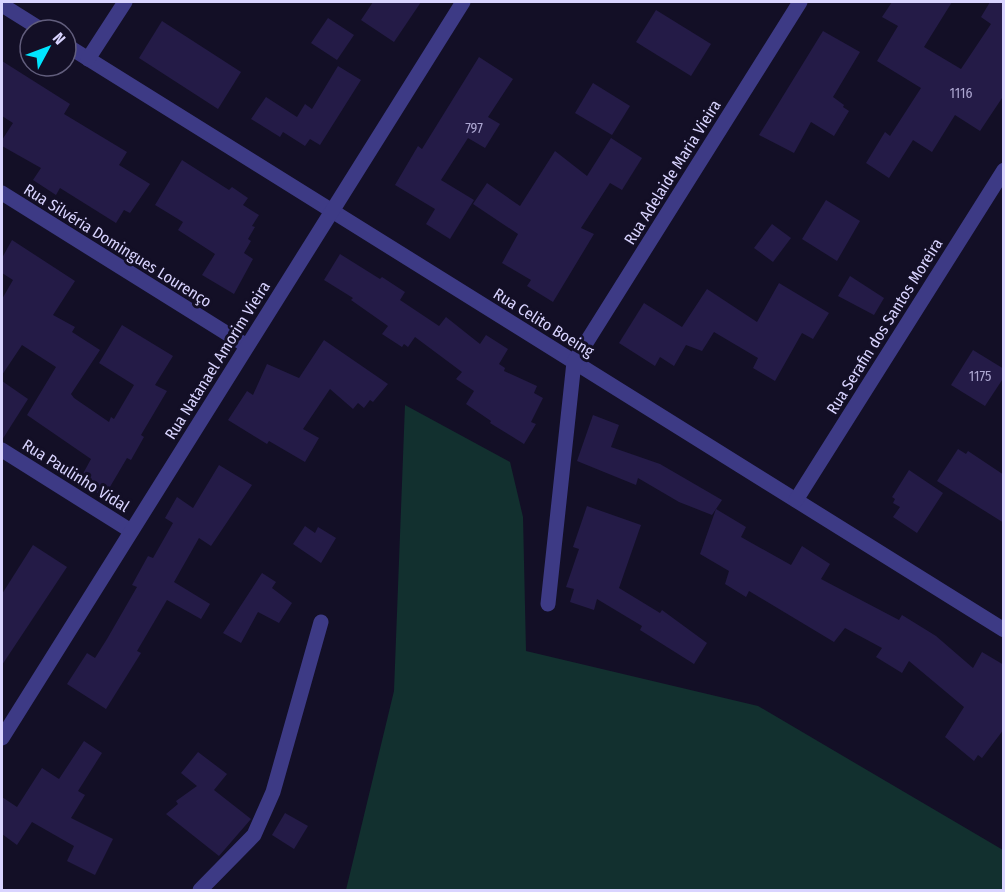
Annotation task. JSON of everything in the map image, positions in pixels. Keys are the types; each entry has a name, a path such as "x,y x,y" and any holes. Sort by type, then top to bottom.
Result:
{"street":[{"path":"88,59 125,2"},
{"name":"Rua Natanael Amorim Vieira","path":"2,738 462,2"},
{"name":"Rua Adelaide Maria Vieira","path":"574,362 800,2"},
{"path":"2,4 24,18"},
{"name":"Rua Celito Boeing","path":"78,53 1004,630"},
{"name":"Rua Serafin dos Santos Moreira","path":"796,500 1004,170"},
{"name":"Rua Silvéria Domingues Lourenço","path":"2,193 247,346"},
{"path":"548,604 574,362"},
{"name":"Rua Paulinho Vidal","path":"2,450 131,531"},
{"path":"200,891 255,835 273,792 321,622"}],"green space":[{"path":"405,405 510,462 523,517 526,651 758,706 1003,850 1003,890 346,890 394,691"}],"building":[{"path":"373,2 421,2 394,42 361,20"},
{"path":"892,2 952,2 924,47 961,69 991,24 981,17 990,2 1004,2 1004,95 980,131 955,115 932,152 913,140 889,178 866,163 885,132 890,136 921,88 877,61 898,26 882,17"},
{"path":"656,10 711,44 691,76 636,42"},
{"path":"328,18 354,35 337,60 311,43"},
{"path":"162,21 241,72 218,109 139,58"},
{"path":"823,31 860,52 833,97 849,111 834,136 811,122 794,153 759,135"},
{"path":"479,57 513,79 488,117 500,124 485,148 468,138 441,180 474,200 450,239 426,224 435,209 395,185 418,146 422,149"},
{"path":"2,61 18,71 18,78 29,78 70,104 64,114 127,152 119,165 150,184 130,213 124,210 116,223 60,188 56,195 33,180 41,168 2,146 2,140 13,123 2,116"},
{"path":"338,66 361,80 320,145 310,139 305,146 283,132 280,137 251,119 266,97 297,117 305,104 312,109"},
{"path":"593,83 630,106 612,135 575,113"},
{"path":"611,138 642,158 622,190 610,183 581,228 594,234 553,302 527,286 531,280 502,263 518,234 473,204 487,183 520,206 555,151 587,176"},
{"path":"182,160 229,190 232,187 248,198 243,205 259,215 252,226 255,227 248,239 251,241 244,253 253,259 234,294 202,275 215,254 178,230 183,222 155,205"},
{"path":"826,200 860,221 837,261 802,239"},
{"path":"772,224 791,238 773,262 754,248"},
{"path":"12,240 75,281 53,315 75,327 72,332 100,350 71,394 74,398 109,422 111,417 114,419 134,385 99,363 122,325 173,356 155,385 167,391 141,435 144,437 131,460 127,458 104,497 79,481 91,459 27,415 56,367 22,345 2,375 2,299 13,280 2,273 2,258"},
{"path":"340,254 405,292 400,300 439,326 446,317 480,344 486,335 508,349 499,364 505,368 504,371 537,386 534,393 543,398 531,422 536,424 524,444 490,423 491,421 466,404 474,391 456,379 462,372 415,337 408,347 404,344 402,347 382,334 388,326 351,300 353,298 324,280"},
{"path":"850,276 884,298 874,315 838,296"},
{"path":"779,283 829,313 813,339 802,333 775,381 753,368 758,358 714,332 702,351 686,345 674,366 660,357 655,366 619,343 644,303 682,327 707,289 757,322"},
{"path":"324,340 388,384 373,402 370,400 364,408 358,403 353,409 330,389 303,429 319,438 305,462 269,441 267,444 228,420 247,391 253,395 267,364 299,378"},
{"path":"973,350 1004,369 1004,377 985,406 951,385"},
{"path":"2,381 28,399 2,440"},
{"path":"593,415 619,425 611,447 660,464 722,500 712,515 679,502 638,478 636,485 577,461"},
{"path":"958,449 966,454 968,451 1004,475 1004,523 937,481"},
{"path":"219,465 252,485 211,546 199,538 174,582 210,604 201,619 167,600 137,651 141,653 106,709 67,684 87,653 95,658 107,639 137,587 132,585 148,556 153,558 173,523 165,518 177,497 193,508"},
{"path":"909,470 943,493 917,533 893,517 900,507 893,503 895,499 892,497"},
{"path":"587,506 641,525 619,588 660,613 662,610 707,643 694,664 640,630 642,626 597,599 594,610 570,602 574,589 566,587 579,549 573,547"},
{"path":"716,509 746,527 741,537 791,565 802,546 830,564 821,579 899,620 902,615 936,636 973,668 982,652 1004,665 1004,729 982,758 978,755 974,761 945,737 964,707 909,661 902,673 876,657 882,648 845,628 834,642 749,591 746,597 725,584 729,571 700,554"},
{"path":"305,526 315,533 318,527 336,538 321,563 293,544"},
{"path":"33,545 67,567 2,665 2,594"},
{"path":"262,573 276,582 272,588 292,603 279,623 258,612 241,643 223,633"},
{"path":"84,741 102,753 78,791 85,795 71,818 113,839 95,875 67,861 74,846 32,822 17,845 2,834 2,797 17,807 42,768 59,779"},
{"path":"198,752 227,774 214,790 251,819 219,856 166,814 178,804 176,801 197,786 181,773"},
{"path":"285,813 308,826 294,849 272,835"}]}
